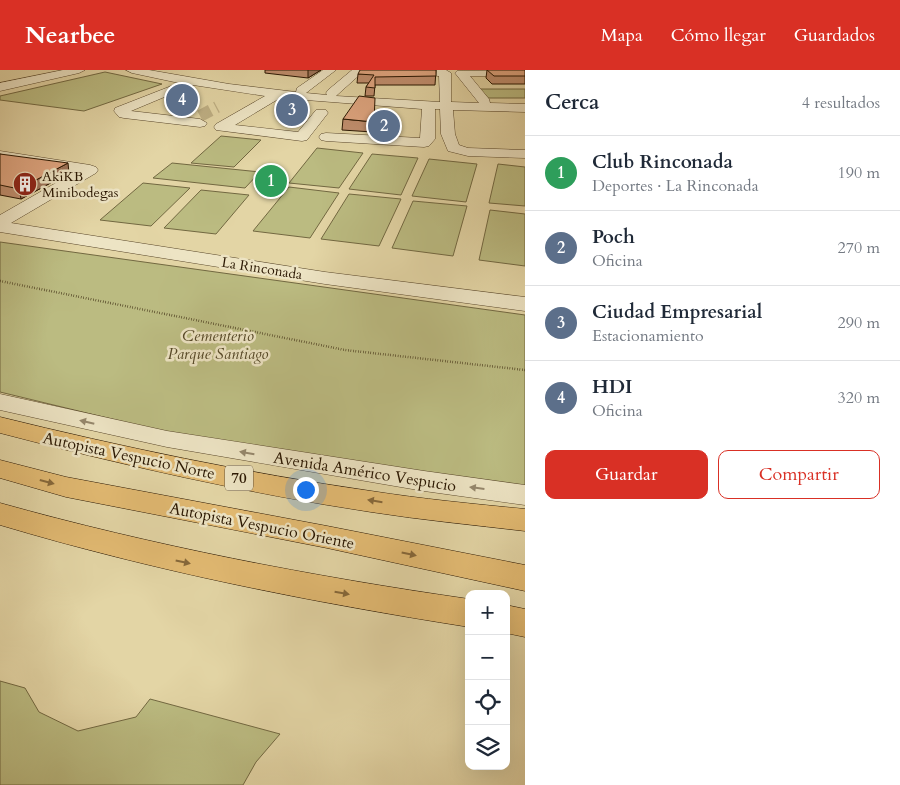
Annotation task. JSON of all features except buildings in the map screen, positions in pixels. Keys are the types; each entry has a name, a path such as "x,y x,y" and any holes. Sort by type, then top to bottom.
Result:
{"highway":[{"name":"Autopista Vespucio Norte","path":"0,425 120,454 219,474 424,509 525,520"},
{"name":"Autopista Vespucio Oriente","path":"0,469 66,487 327,537 525,578"},
{"name":"70","path":"424,509 525,531"},
{"path":"0,514 135,552"},
{"path":"0,526 360,597 465,613"},
{"path":"510,621 525,623"}],"street":[{"path":"0,81 49,70"},
{"path":"0,87 79,70"},
{"path":"132,70 193,82 249,90 261,98"},
{"path":"159,70 301,90 446,103 524,107"},
{"path":"301,90 330,70"},
{"path":"332,93 359,70"},
{"path":"386,70 444,73 448,134 453,148 468,152 525,154"},
{"path":"206,78 220,73"},
{"path":"485,102 461,73 525,73"},
{"path":"193,82 120,111 124,114 200,123"},
{"path":"249,90 230,104 261,98 277,100 351,100 428,105 485,102 524,107"},
{"path":"261,98 221,127 302,137 321,113 303,110"},
{"path":"343,112 351,100"},
{"path":"326,137 424,143 428,139 428,105"},
{"path":"0,156 90,170 0,222"},
{"path":"0,201 27,206"},
{"name":"La Rinconada","path":"0,228 325,278 525,304"},
{"name":"Avenida Américo Vespucio","path":"0,402 167,439 424,482 525,495"}],"path":[{"path":"0,281 345,350 525,370"}],"green space":[{"path":"105,72 162,84 84,111 0,100 0,96"},
{"path":"480,89 525,89 525,98 488,98"},
{"path":"221,136 261,140 234,167 191,163"},
{"path":"317,148 363,153 339,188 289,183"},
{"path":"372,154 418,158 401,195 349,189"},
{"path":"429,159 477,164 466,202 412,196"},
{"path":"172,163 260,172 245,188 153,178"},
{"path":"498,164 525,167 525,206 489,203"},
{"path":"143,183 190,188 151,226 100,220"},
{"path":"289,187 339,193 310,238 253,231"},
{"path":"201,190 249,195 216,234 164,228"},
{"path":"349,194 401,199 379,246 321,239"},
{"path":"413,201 467,206 453,256 392,248"},
{"path":"490,210 525,214 525,266 479,260"},
{"name":"Cementerio Parque Santiago","path":"0,242 525,315 525,488 161,431 0,392"},
{"path":"0,681 25,688 39,712 78,731 136,717 150,699 280,734 256,762 243,785 0,785"}],"tunnel":[{"path":"200,116 217,107"}],"place":[{"name":"HDI","path":"182,100"},
{"name":"Ciudad Empresarial","path":"292,110"},
{"name":"Poch","path":"384,126"},
{"name":"Club Rinconada","path":"271,181"},
{"name":"AkiKB Minibodegas","path":"25,184"}]}
